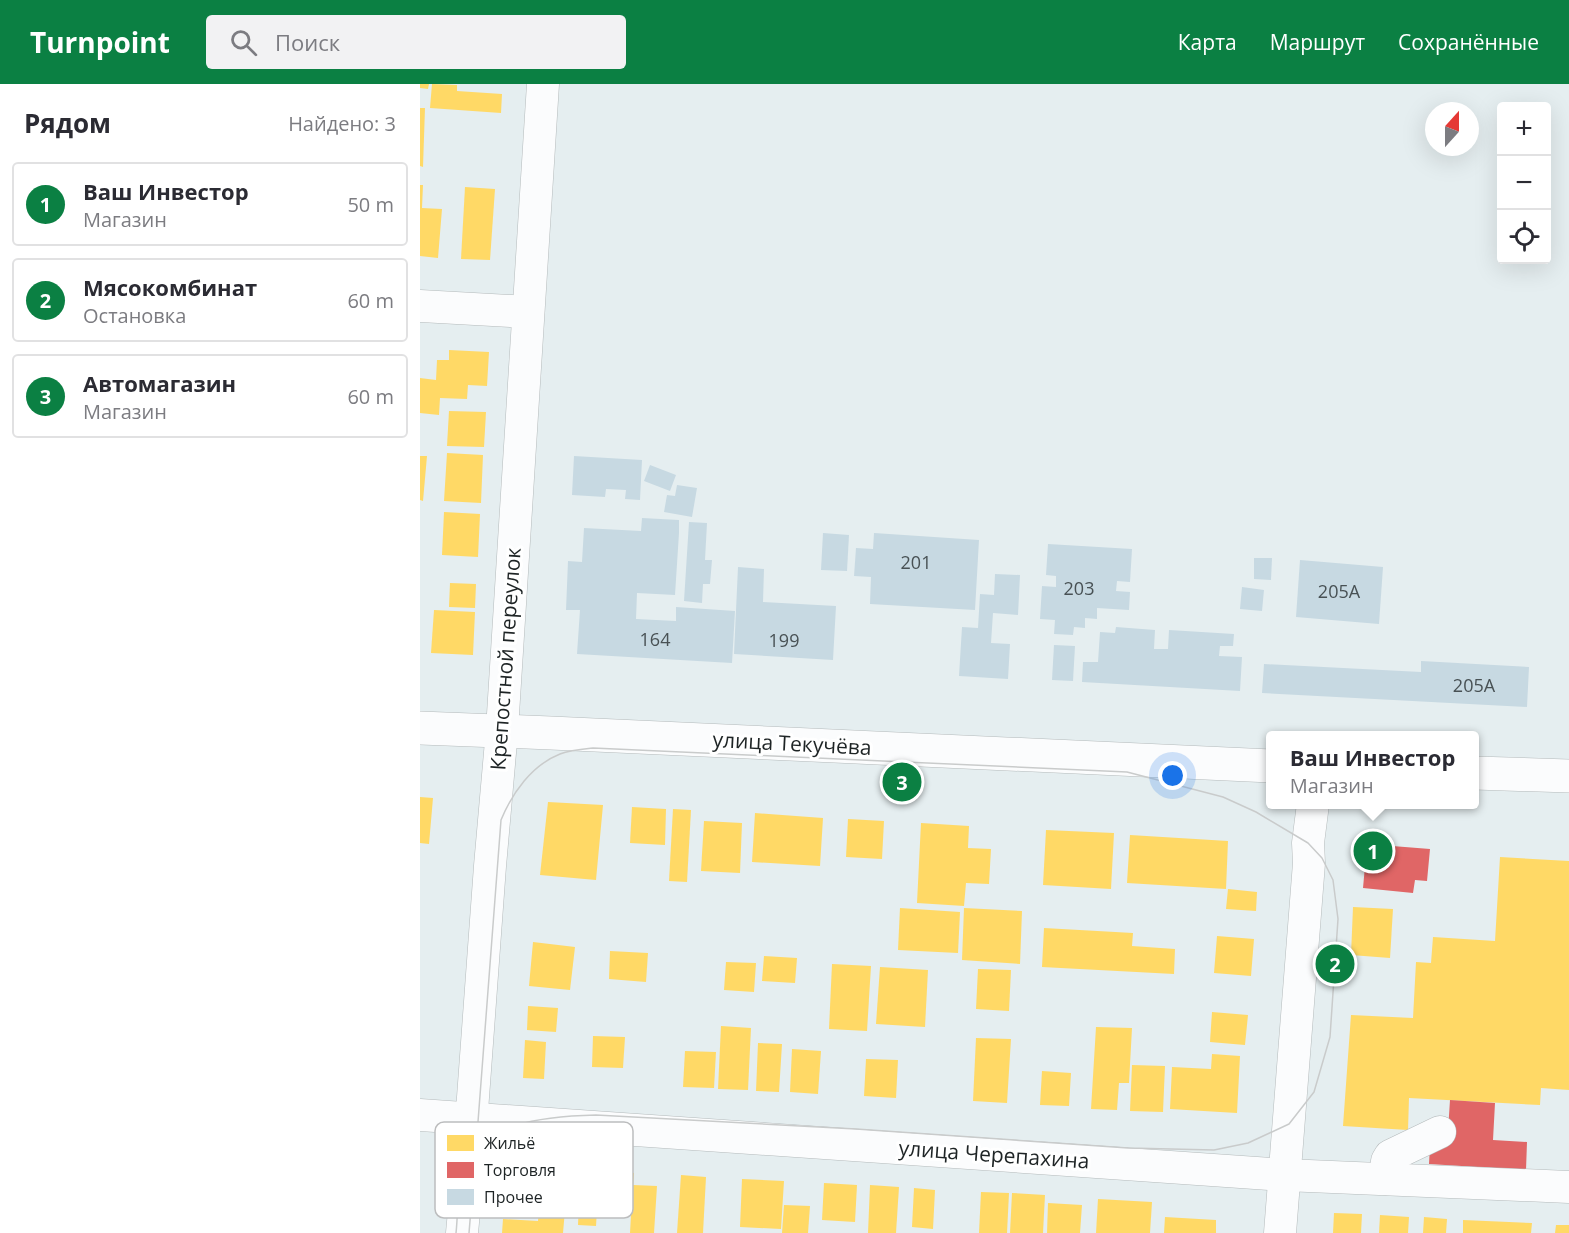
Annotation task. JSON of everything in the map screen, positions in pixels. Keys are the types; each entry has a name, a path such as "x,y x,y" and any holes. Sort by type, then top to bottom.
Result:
{"main road":[{"name":"улица Текучёва","path":"420,728 1266,766"},
{"path":"1479,773 1569,776"}],"street":[{"name":"Крепостной переулок","path":"471,1122 502,730 543,84"},
{"path":"420,306 528,312"},
{"path":"1281,1233 1311,809"},
{"name":"улица Черепахина","path":"420,1115 528,1122"},
{"name":"улица Черепахина","path":"633,1129 1285,1175 1569,1187"},
{"path":"1386,1179 1387,1161 1390,1156 1440,1132"},
{"name":"Крепостной переулок","path":"462,1233 463,1218"}],"building: Жильё":[{"path":"420,84 429,84 428,89 420,88"},
{"path":"432,84 457,85 457,91 502,94 501,113 430,108"},
{"path":"420,108 425,108 423,167 420,166"},
{"path":"420,185 423,185 422,208 442,209 438,258 420,256"},
{"path":"465,187 495,189 490,260 461,259"},
{"path":"449,350 489,352 487,386 468,385 467,399 440,398 439,415 420,413 420,378 436,380 437,360 449,360"},
{"path":"449,411 486,412 484,447 447,446"},
{"path":"447,453 483,455 481,503 444,501"},
{"path":"420,456 427,456 423,501 420,500"},
{"path":"444,512 480,514 478,557 442,555"},
{"path":"450,583 476,584 475,608 449,607"},
{"path":"434,610 475,612 473,655 431,653"},
{"path":"420,797 433,798 429,844 420,843"},
{"path":"548,802 603,805 596,880 540,875"},
{"path":"632,807 666,809 665,845 630,843"},
{"path":"673,809 691,810 687,882 669,881"},
{"path":"755,813 823,818 820,866 752,862"},
{"path":"848,819 884,821 882,859 846,857"},
{"path":"704,821 742,823 740,873 701,871"},
{"path":"921,823 969,826 968,848 991,849 989,884 966,883 964,906 917,903"},
{"path":"1046,830 1114,833 1111,889 1043,885"},
{"path":"1130,835 1228,841 1226,889 1127,883"},
{"path":"1500,857 1569,861 1569,1090 1541,1088 1540,1105 1409,1098 1408,1130 1343,1126 1351,1015 1413,1018 1416,962 1431,963 1433,937 1495,941"},
{"path":"1228,889 1257,892 1256,911 1226,909"},
{"path":"1353,907 1393,909 1390,958 1351,955"},
{"path":"900,908 960,912 958,953 898,950"},
{"path":"964,908 1022,911 1020,964 962,960"},
{"path":"1044,928 1133,933 1132,946 1175,949 1174,974 1042,967"},
{"path":"1217,936 1254,939 1251,976 1214,973"},
{"path":"533,942 575,947 570,990 529,986"},
{"path":"610,951 648,953 646,982 609,979"},
{"path":"764,956 797,958 795,983 762,981"},
{"path":"726,962 756,963 754,992 724,990"},
{"path":"832,964 871,966 867,1031 829,1029"},
{"path":"880,967 928,970 925,1027 876,1024"},
{"path":"978,969 1011,970 1009,1011 976,1009"},
{"path":"528,1006 558,1008 556,1032 527,1030"},
{"path":"1212,1012 1248,1015 1245,1045 1210,1042"},
{"path":"721,1026 751,1028 748,1090 718,1089"},
{"path":"1096,1027 1132,1028 1129,1083 1119,1083 1117,1110 1091,1109"},
{"path":"593,1036 625,1037 623,1068 592,1067"},
{"path":"976,1038 1011,1039 1007,1103 973,1101"},
{"path":"525,1040 546,1042 544,1079 523,1078"},
{"path":"758,1043 782,1044 779,1092 756,1091"},
{"path":"792,1049 821,1051 818,1094 790,1092"},
{"path":"685,1051 716,1052 714,1088 683,1087"},
{"path":"1212,1054 1240,1056 1237,1113 1170,1109 1172,1067 1211,1069"},
{"path":"866,1059 898,1060 896,1098 864,1096"},
{"path":"1132,1065 1165,1066 1163,1112 1130,1111"},
{"path":"1042,1071 1071,1073 1069,1106 1040,1105"},
{"path":"681,1175 706,1177 703,1233 677,1233"},
{"path":"742,1179 784,1181 781,1229 740,1227"},
{"path":"824,1183 857,1185 855,1222 822,1220"},
{"path":"633,1185 657,1186 654,1233 630,1233 631,1218 633,1218"},
{"path":"870,1185 899,1187 896,1233 868,1233"},
{"path":"914,1188 935,1190 933,1229 912,1227"},
{"path":"981,1192 1009,1193 1007,1233 979,1233"},
{"path":"1012,1193 1045,1195 1043,1233 1010,1233"},
{"path":"1098,1199 1152,1202 1150,1233 1096,1233"},
{"path":"1048,1203 1082,1205 1080,1233 1047,1233"},
{"path":"784,1205 810,1206 808,1233 782,1233"},
{"path":"1334,1213 1362,1214 1361,1233 1333,1233"},
{"path":"1380,1215 1409,1217 1408,1233 1379,1233"},
{"path":"1165,1217 1216,1220 1216,1233 1164,1233"},
{"path":"1424,1217 1447,1219 1446,1233 1423,1233"},
{"path":"538,1218 564,1218 563,1233 502,1233 503,1219 538,1221"},
{"path":"578,1218 597,1218 596,1226 578,1225"},
{"path":"1463,1220 1532,1223 1531,1233 1463,1233"},
{"path":"1556,1225 1569,1225 1569,1233 1555,1233"}],"building: Торговля":[{"path":"1367,844 1430,849 1427,881 1415,880 1413,893 1363,888"},
{"path":"1450,1100 1495,1103 1493,1140 1527,1142 1526,1170 1429,1164 1430,1145 1447,1146"}],"building: Прочее":[{"path":"574,456 642,460 640,500 625,499 626,490 606,489 605,497 572,495"},
{"path":"650,465 676,475 670,491 644,481"},
{"path":"677,485 697,488 692,517 664,512 667,495 675,496"},
{"path":"642,518 679,520 679,533 675,595 637,593 636,619 676,621 676,607 735,611 732,663 577,654 580,610 566,610 568,561 582,562 584,528 641,531"},
{"path":"689,522 707,523 705,560 712,560 710,584 703,584 702,603 684,601"},
{"path":"823,533 849,535 847,571 821,570"},
{"path":"874,533 979,540 975,610 870,604 871,577 854,576 856,548 873,549"},
{"path":"1048,544 1132,549 1130,582 1117,581 1116,591 1130,592 1129,610 1097,608 1097,619 1085,618 1085,628 1074,627 1073,635 1054,634 1055,620 1040,619 1042,586 1056,587 1056,576 1046,575"},
{"path":"1254,558 1272,558 1271,580 1254,579"},
{"path":"1300,560 1383,567 1379,624 1296,617"},
{"path":"738,567 764,569 763,602 836,606 833,660 734,654"},
{"path":"995,574 1020,575 1018,615 993,613 991,643 1010,644 1008,679 959,676 962,627 978,628 980,594 994,595"},
{"path":"1242,587 1264,590 1262,611 1240,609"},
{"path":"1116,627 1155,630 1154,649 1168,649 1169,630 1234,634 1233,646 1220,646 1219,656 1242,657 1240,691 1082,682 1083,662 1098,662 1100,632 1115,633"},
{"path":"1054,645 1075,646 1073,681 1052,680"},
{"path":"1421,661 1529,667 1527,707 1262,693 1264,664 1421,672"}],"tram line":[{"path":"478,1122 501,820 524,781 541,765 560,754 593,748 1127,772 1223,797 1256,812 1308,843 1322,858 1333,880 1338,919 1330,1037 1314,1092 1289,1124 1248,1143 1214,1150 1128,1148 856,1129 596,1115 557,1117 529,1122"},
{"path":"456,1233 457,1218"},
{"path":"469,1233 470,1218"}],"place":[{"name":"Автомагазин","path":"902,782"},
{"name":"Ваш Инвестор","path":"1373,851"},
{"name":"Мясокомбинат","path":"1335,964"}]}
